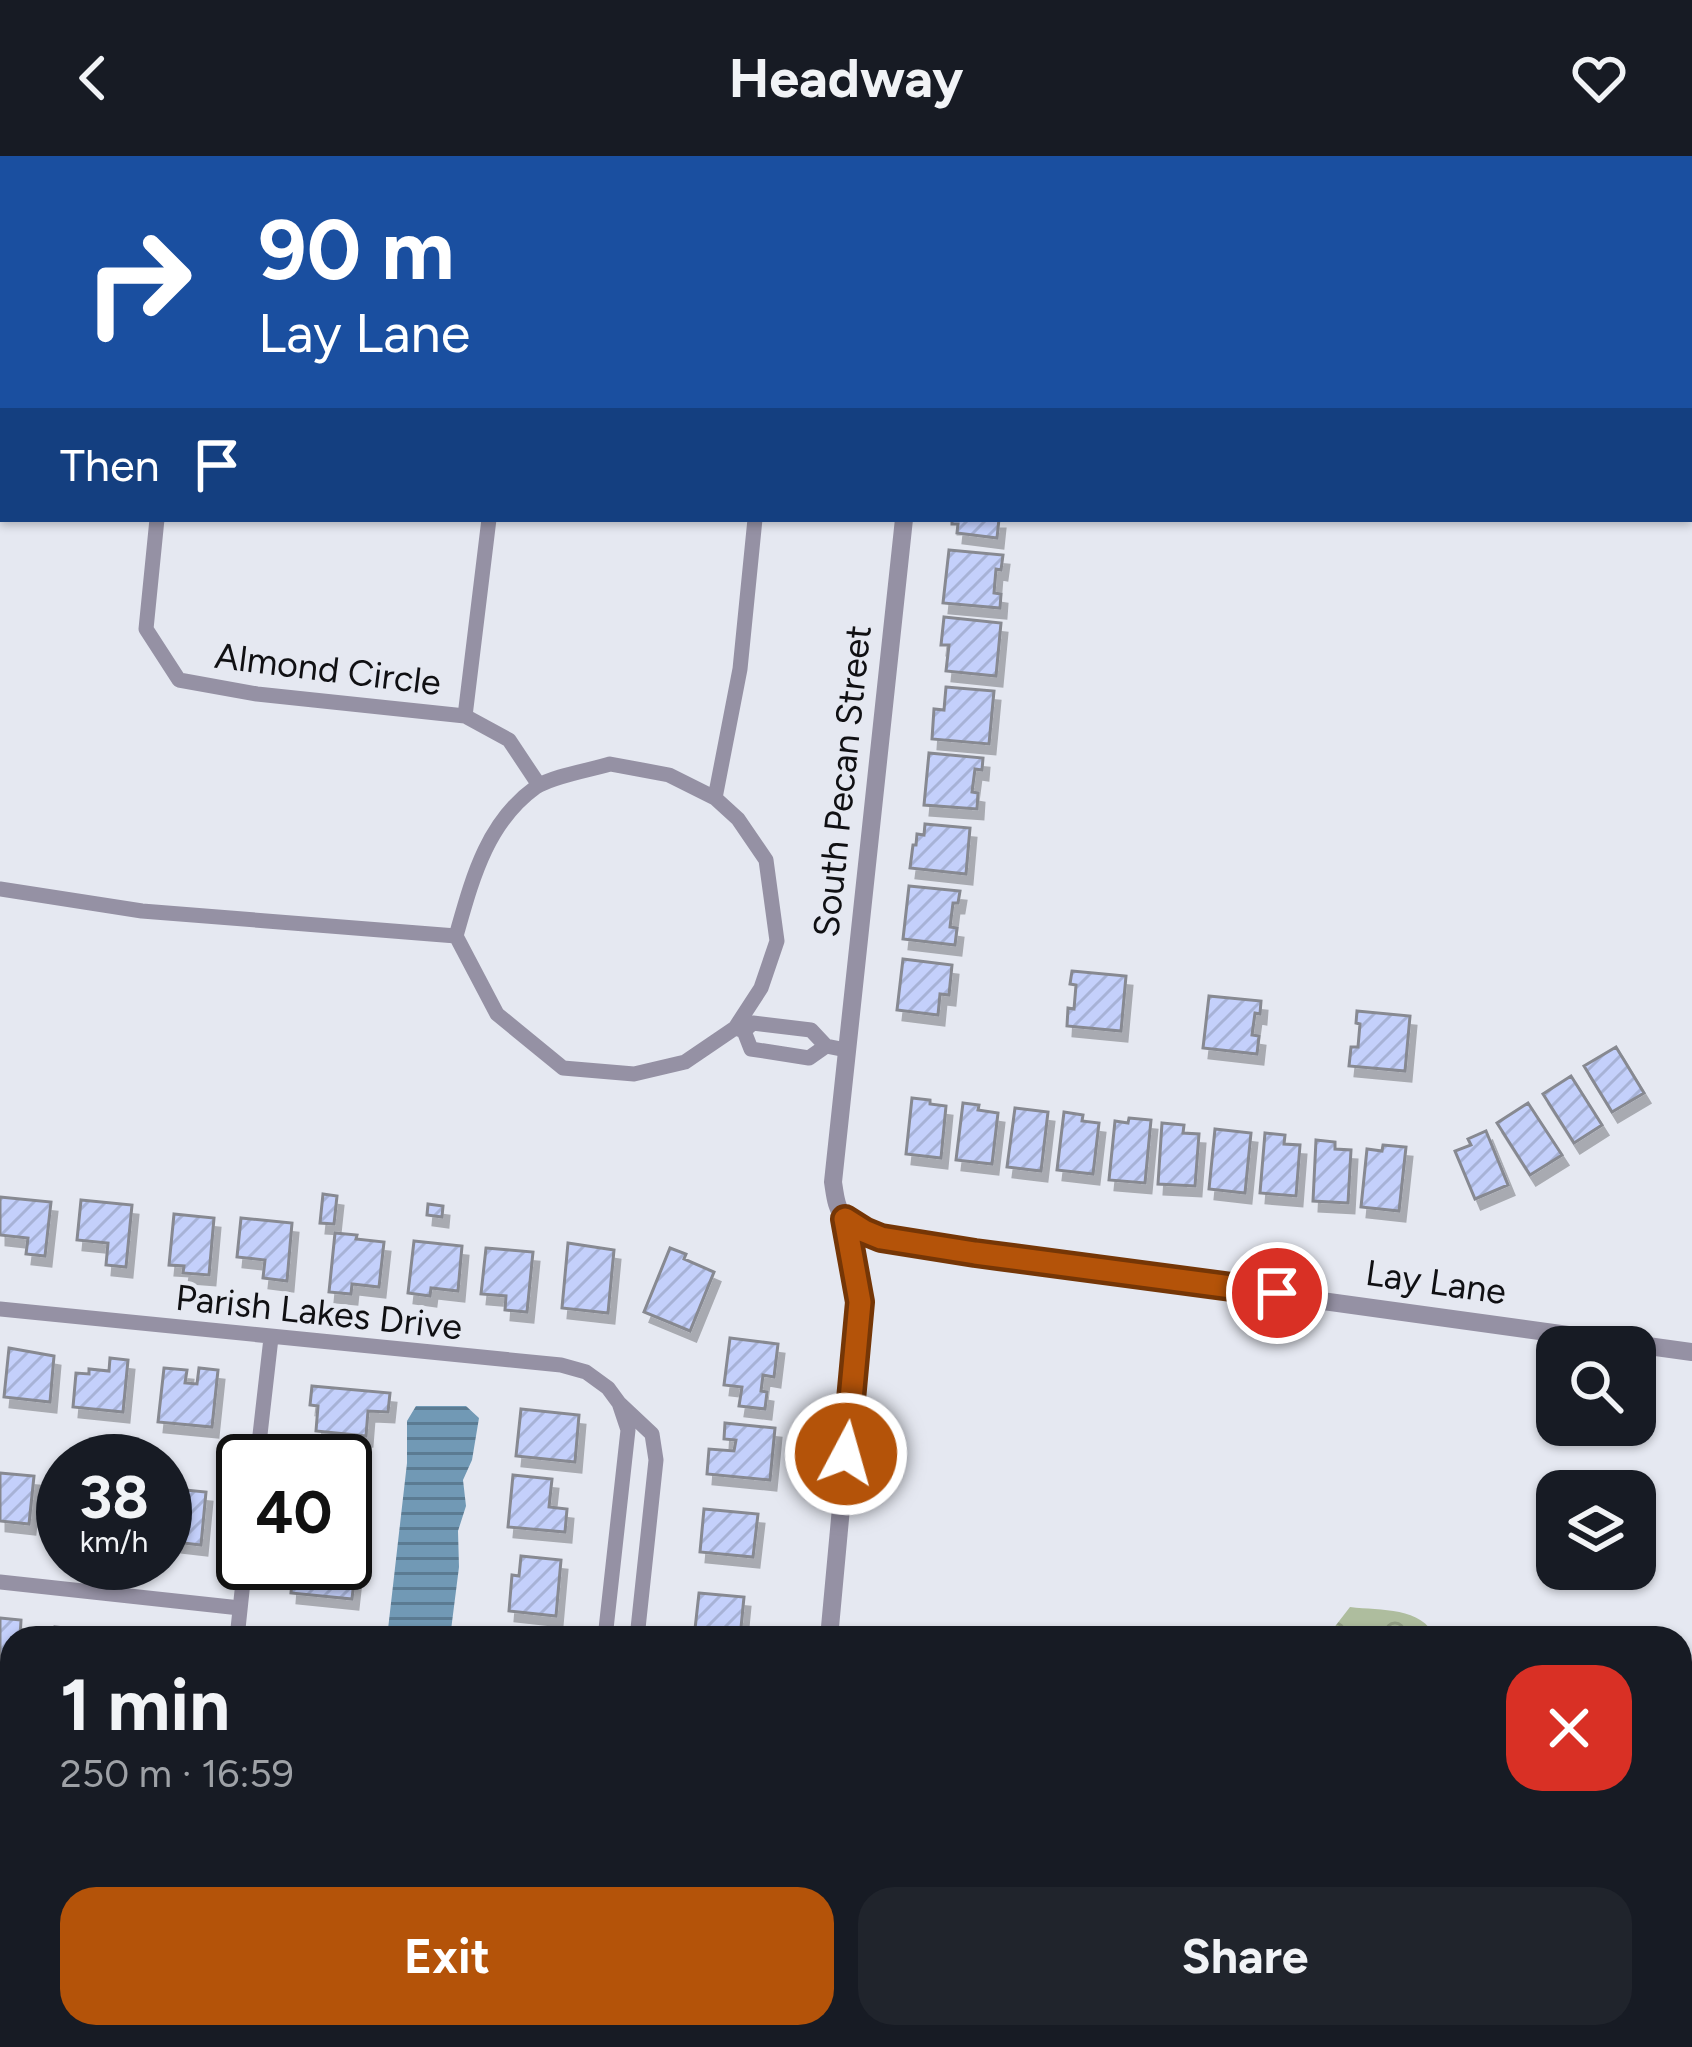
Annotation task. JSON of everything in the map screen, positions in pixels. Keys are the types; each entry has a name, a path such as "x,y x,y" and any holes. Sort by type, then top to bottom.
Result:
{"street":[{"name":"Almond Circle","path":"157,522 146,629 179,680 257,694 466,716 509,740 539,785"},
{"path":"466,716 489,522"},
{"path":"715,798 740,669 755,522"},
{"name":"South Pecan Street","path":"846,1050 904,522"},
{"path":"740,1029 761,988 777,940 766,860 738,819 715,798 669,775 610,764 539,785 496,825 475,871 456,936 496,1014 563,1068 634,1074 685,1062 753,1023 811,1030 826,1046 846,1050 833,1182 860,1302 830,1626"},
{"path":"0,889 142,911 456,936"},
{"path":"740,1029 751,1049 808,1058 826,1046"},
{"name":"Lay Lane","path":"845,1219 881,1238 975,1253 1692,1352"},
{"name":"Parish Lakes Drive","path":"0,1309 561,1365 586,1372 652,1434 656,1460 638,1626"},
{"path":"260,1434 271,1338"},
{"path":"605,1626 628,1430 619,1403"},
{"path":"0,1582 240,1608"},
{"path":"238,1626 242,1590"}],"green space":[{"path":"1350,1607 1411,1615 1427,1626 1335,1626"}],"water":[{"path":"416,1406 466,1406 479,1418 472,1460 463,1480 466,1506 458,1531 452,1626 388,1626 407,1463 407,1421"}],"building":[{"path":"999,522 997,538 957,533 958,524 952,524"},
{"path":"949,550 1003,555 994,593 1001,594 1000,608 943,603"},
{"path":"944,617 1001,623 996,676 946,671 949,645 941,645"},
{"path":"946,687 994,691 989,744 932,739 934,709 944,710"},
{"path":"929,753 983,758 982,770 975,769 972,792 978,793 977,809 924,805"},
{"path":"925,824 970,828 966,874 910,868 913,845 917,834 924,835"},
{"path":"909,886 960,891 950,927 957,928 955,945 903,939"},
{"path":"903,959 952,965 949,995 940,994 938,1015 897,1010"},
{"path":"1072,971 1126,976 1121,1031 1067,1026 1068,1008 1074,1009"},
{"path":"1209,996 1261,1001 1252,1035 1259,1036 1257,1054 1203,1048"},
{"path":"1357,1011 1410,1016 1405,1071 1349,1066 1351,1047 1358,1047"},
{"path":"1616,1047 1644,1093 1612,1112 1584,1066"},
{"path":"1571,1076 1602,1125 1574,1143 1543,1094"},
{"path":"912,1098 946,1106 941,1158 906,1154"},
{"path":"963,1103 998,1113 992,1164 956,1160"},
{"path":"1528,1103 1562,1155 1530,1175 1497,1123"},
{"path":"1015,1108 1048,1112 1041,1171 1007,1167"},
{"path":"1064,1112 1099,1123 1093,1174 1057,1170"},
{"path":"1129,1118 1151,1120 1145,1183 1109,1180 1115,1121 1128,1123"},
{"path":"1162,1123 1184,1125 1183,1133 1199,1134 1195,1186 1158,1184"},
{"path":"1215,1129 1251,1133 1245,1193 1209,1189"},
{"path":"1486,1131 1508,1185 1475,1199 1455,1151 1471,1145 1468,1139"},
{"path":"1265,1133 1285,1135 1284,1144 1300,1145 1296,1196 1260,1193"},
{"path":"1316,1140 1351,1150 1348,1203 1313,1201"},
{"path":"1383,1145 1406,1147 1399,1211 1361,1207 1367,1149 1382,1151"},
{"path":"323,1194 337,1196 334,1224 320,1223"},
{"path":"0,1197 51,1202 45,1256 26,1254 28,1238 0,1235"},
{"path":"81,1200 132,1205 126,1267 106,1265 108,1243 77,1240"},
{"path":"428,1204 443,1206 442,1217 427,1215"},
{"path":"174,1214 214,1218 209,1275 183,1273 184,1266 169,1265"},
{"path":"241,1218 292,1223 287,1281 263,1278 265,1260 237,1257"},
{"path":"335,1233 384,1242 379,1287 352,1284 351,1294 329,1292"},
{"path":"414,1241 462,1246 458,1291 431,1288 430,1296 408,1293"},
{"path":"568,1243 614,1250 608,1313 562,1308"},
{"path":"486,1248 533,1252 527,1312 505,1310 506,1296 481,1294"},
{"path":"670,1248 714,1272 690,1331 644,1312"},
{"path":"730,1338 778,1344 774,1377 763,1375 765,1409 739,1406 742,1387 724,1385"},
{"path":"9,1348 54,1356 50,1402 4,1397"},
{"path":"110,1358 128,1360 123,1412 73,1407 76,1373 109,1371"},
{"path":"164,1368 187,1370 185,1383 197,1384 199,1368 218,1370 212,1427 158,1422"},
{"path":"312,1386 390,1393 388,1412 368,1411 366,1434 316,1431 318,1406 310,1405"},
{"path":"521,1409 579,1415 575,1462 516,1456"},
{"path":"725,1423 775,1428 770,1480 707,1474 709,1449 734,1451 736,1440 724,1439"},
{"path":"0,1473 34,1476 29,1524 0,1521"},
{"path":"513,1475 552,1479 549,1507 567,1509 565,1532 508,1527"},
{"path":"192,1491 206,1492 201,1545 192,1544"},
{"path":"704,1509 758,1514 753,1557 700,1552"},
{"path":"521,1556 561,1560 556,1616 509,1611 512,1575 519,1576"},
{"path":"291,1590 353,1590 352,1599"},
{"path":"699,1593 744,1597 741,1626 695,1626"},
{"path":"0,1618 21,1620 21,1626 0,1626"}],"route":[{"path":"846,1454 860,1302 845,1219 881,1238 1277,1293"}]}
